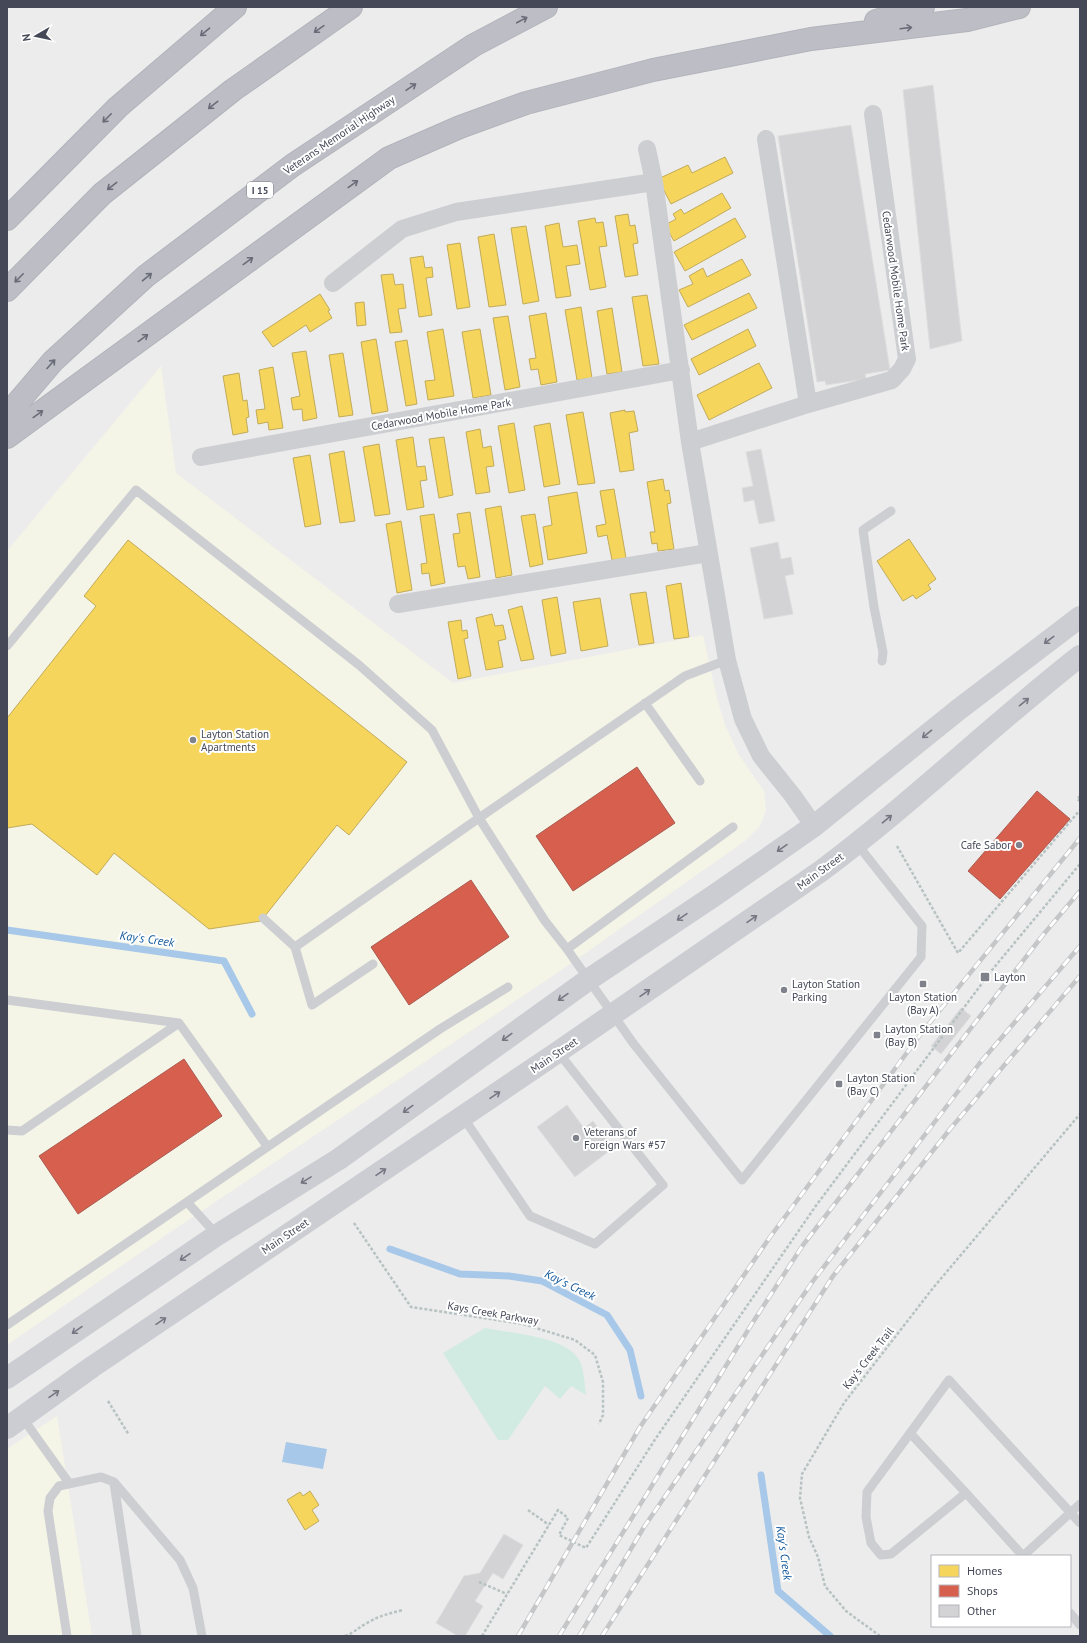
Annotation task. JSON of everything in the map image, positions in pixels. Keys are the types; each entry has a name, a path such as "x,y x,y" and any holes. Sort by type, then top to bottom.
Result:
{"highway":[{"path":"7,219 118,107 235,7"},
{"path":"7,290 102,194 233,90 351,7"},
{"name":"Veterans Memorial Highway","path":"7,415 53,361 146,276 293,164 474,45 546,7"},
{"path":"812,39 923,7"},
{"path":"7,437 389,158 460,127 526,103 653,70 812,39 967,20 1019,7"}],"main road":[{"path":"7,1378 217,1235 339,1159 588,980 715,895 814,826 958,710 1080,617"},
{"name":"Main Street","path":"14,1422 92,1367 463,1117 822,871 857,844 993,726 1080,656"}],"street":[{"name":"Cedarwood Mobile Home Park","path":"690,442 808,404 892,380 902,369 907,359 873,114"},
{"path":"766,139 808,404"},
{"path":"647,149 654,182 690,442 727,660 743,719 761,756 793,796 814,826"},
{"path":"333,283 402,230 456,212 654,182"},
{"name":"Cedarwood Mobile Home Park","path":"201,457 681,370"},
{"path":"398,604 708,553"}],"lane":[{"path":"7,646 136,490 359,665 432,730 479,818 545,921 567,949 659,1078 742,1180 921,957 922,926 857,844"},
{"path":"882,661 883,652 874,607 863,530 891,511"},
{"path":"294,947 685,676 727,660"},
{"path":"645,703 700,781"},
{"path":"567,949 733,827"},
{"path":"263,918 294,947 312,1005 372,964"},
{"path":"7,1325 440,1029 508,987"},
{"path":"7,1000 179,1023 267,1146"},
{"path":"7,1130 22,1131 179,1023"},
{"path":"463,1117 530,1216 595,1244 663,1185 558,1052"},
{"path":"187,1202 217,1235"},
{"path":"966,1493 891,1554 881,1555 871,1543 866,1517 867,1492 949,1380 1080,1522"},
{"path":"14,1422 69,1483"},
{"path":"910,1433 1022,1555"},
{"path":"67,1636 48,1511 50,1498 59,1486 101,1477 114,1482 180,1560 193,1588 202,1636"},
{"path":"114,1482 137,1636"},
{"path":"1024,1555 1080,1504"},
{"path":"1071,1614 1080,1625"}],"path":[{"path":"1080,796 1077,799 1080,802"},
{"path":"897,846 958,953 1080,810"},
{"path":"482,1636 558,1510 568,1518 559,1535 586,1548 654,1441 815,1207 992,970 1080,864"},
{"name":"Kay's Creek Trail","path":"880,1636 846,1611 825,1586 818,1557 809,1537 800,1498 802,1474 844,1403 895,1336 933,1288 1080,1114"},
{"name":"Kays Creek Parkway","path":"354,1223 411,1307 523,1324 575,1340 594,1355 603,1382 603,1415 599,1424"},
{"path":"108,1401 129,1435"},
{"path":"528,1510 549,1525"},
{"path":"479,1582 507,1594"},
{"path":"345,1636 356,1632 365,1624 383,1615 403,1610"}],"shaded area":[{"path":"161,366 176,473 453,683 703,635 717,698 725,725 739,755 764,791 766,810 760,826 745,841 550,978 169,1233 7,1345 7,551"},
{"path":"57,1416 92,1636 7,1636 7,1449"}],"green space":[{"path":"485,1328 549,1340 571,1351 578,1358 582,1367 586,1395 571,1386 560,1399 545,1386 508,1440 498,1440 443,1353"}],"water":[{"path":"286,1442 327,1449 323,1469 282,1462"}],"building: Homes":[{"path":"725,157 733,173 671,204 658,179 688,165 692,173"},
{"path":"722,193 731,208 674,241 665,225 676,219 673,214 681,209 684,214"},
{"path":"628,214 630,226 635,225 638,243 633,244 638,275 625,277 615,216"},
{"path":"595,218 596,223 603,222 607,246 599,247 606,287 590,290 578,221"},
{"path":"735,218 746,237 685,271 674,252"},
{"path":"559,223 563,247 577,245 580,264 566,266 571,296 556,298 545,226"},
{"path":"526,226 539,301 523,304 511,228"},
{"path":"494,234 506,305 489,307 478,237"},
{"path":"460,243 470,307 457,309 447,245"},
{"path":"423,256 425,268 432,267 433,277 426,278 432,315 419,317 410,258"},
{"path":"742,259 751,275 688,307 679,290 693,284 689,276 703,268 707,277"},
{"path":"393,274 395,285 403,284 406,308 398,309 402,332 390,333 381,275"},
{"path":"749,293 757,308 692,340 684,325"},
{"path":"320,294 330,310 328,311 332,318 310,332 306,325 273,347 262,332"},
{"path":"647,295 659,364 643,366 632,297"},
{"path":"364,302 366,325 357,326 355,303"},
{"path":"581,307 592,378 577,380 565,310"},
{"path":"612,308 622,372 607,374 597,311"},
{"path":"546,313 557,382 541,385 538,369 531,370 529,359 536,358 529,316"},
{"path":"508,316 520,387 505,390 493,318"},
{"path":"443,329 454,396 428,400 425,381 435,380 427,332"},
{"path":"480,329 491,395 473,398 462,332"},
{"path":"748,329 756,346 699,375 691,359"},
{"path":"376,339 388,411 372,414 361,342"},
{"path":"407,340 417,404 406,406 395,342"},
{"path":"306,351 317,418 303,421 302,409 293,410 291,398 300,396 292,353"},
{"path":"343,353 353,415 339,417 329,355"},
{"path":"759,363 772,388 709,420 697,395"},
{"path":"273,367 283,428 269,430 268,422 258,424 256,410 265,409 259,370"},
{"path":"239,373 243,401 247,400 249,417 246,418 248,432 233,435 223,376"},
{"path":"625,410 625,412 634,411 638,431 629,433 634,470 620,472 610,413"},
{"path":"583,412 595,483 578,485 566,415"},
{"path":"514,423 525,490 509,493 498,426"},
{"path":"550,423 560,484 544,487 534,426"},
{"path":"480,429 483,448 491,446 494,466 486,467 490,492 476,494 466,432"},
{"path":"413,437 417,467 425,466 427,480 420,481 424,507 407,510 396,440"},
{"path":"444,437 453,495 439,498 429,439"},
{"path":"379,444 390,514 375,516 363,447"},
{"path":"344,451 355,521 340,523 329,454"},
{"path":"310,455 321,524 305,527 293,458"},
{"path":"663,479 665,491 669,490 671,503 667,504 674,549 658,551 657,543 652,544 650,532 655,532 647,482"},
{"path":"614,489 626,558 612,560 607,535 598,537 596,526 606,524 600,491"},
{"path":"577,492 587,553 548,560 543,527 552,525 548,497"},
{"path":"501,506 512,575 496,578 485,509"},
{"path":"470,512 480,577 468,579 465,566 458,567 453,534 460,533 457,514"},
{"path":"434,514 445,583 431,586 429,573 422,574 421,564 427,563 420,516"},
{"path":"535,514 543,564 530,567 521,516"},
{"path":"401,521 412,590 397,593 386,524"},
{"path":"909,539 936,579 928,585 931,589 916,599 913,595 903,601 877,561"},
{"name":"Layton Station Apartments","path":"128,540 407,762 349,835 337,825 261,921 209,929 114,853 97,875 32,824 7,828 7,718 96,606 84,596"},
{"path":"681,583 689,637 674,639 666,586"},
{"path":"646,592 654,643 639,645 630,594"},
{"path":"557,597 566,653 551,656 542,600"},
{"path":"600,598 608,646 581,651 573,602"},
{"path":"522,606 534,659 521,661 508,610"},
{"path":"492,614 495,626 503,625 506,639 498,641 503,667 486,670 476,618"},
{"path":"461,620 462,631 467,630 468,638 464,639 471,676 458,679 448,622"},
{"path":"310,1491 319,1505 312,1510 319,1521 305,1530 287,1500 300,1492 303,1496"}],"building: Shops":[{"path":"637,767 675,823 573,891 536,836"},
{"name":"Cafe Sabor","path":"1037,791 1070,819 1000,899 968,871"},
{"path":"471,880 509,937 409,1005 371,947"},
{"path":"184,1059 222,1116 78,1214 39,1156"}],"building: Other":[{"path":"933,85 962,341 930,349 903,90"},
{"path":"851,125 890,370 865,374 866,379 826,385 825,381 817,382 778,136"},
{"path":"761,449 775,521 759,524 754,500 744,502 742,488 753,486 746,452"},
{"path":"778,542 781,559 791,557 794,574 785,576 793,614 764,619 750,548"},
{"path":"961,1008 971,1016 941,1054 931,1046"},
{"name":"Veterans of Foreign Wars #57","path":"567,1105 584,1128 593,1121 613,1148 575,1177 537,1127"},
{"path":"504,1534 523,1545 503,1579 493,1573 475,1601 483,1606 465,1636 458,1636 436,1623 464,1576 480,1573"}],"waterway":[{"name":"Kay's Creek","path":"7,930 224,961 252,1014"},
{"name":"Kay's Creek","path":"390,1249 460,1274 509,1276 542,1281 607,1315 630,1350 641,1396"},
{"name":"Kay's Creek","path":"761,1475 778,1591 830,1636"}],"railway":[{"path":"518,1636 640,1427 770,1237 923,1031 1080,838"},
{"path":"559,1636 753,1322 803,1245 1043,935 1080,891"},
{"path":"579,1636 644,1527 813,1281 979,1064 1080,946"},
{"path":"602,1636 833,1276 951,1128 1080,976"}],"place":[{"name":"Layton Station Apartments","path":"193,740"},
{"name":"Cafe Sabor","path":"1019,845"},
{"name":"Layton","path":"985,977"},
{"name":"Layton Station (Bay A)","path":"923,984"},
{"name":"Layton Station Parking","path":"784,990"},
{"name":"Layton Station (Bay B)","path":"877,1035"},
{"name":"Layton Station (Bay C)","path":"839,1084"},
{"name":"Veterans of Foreign Wars #57","path":"576,1138"}]}
